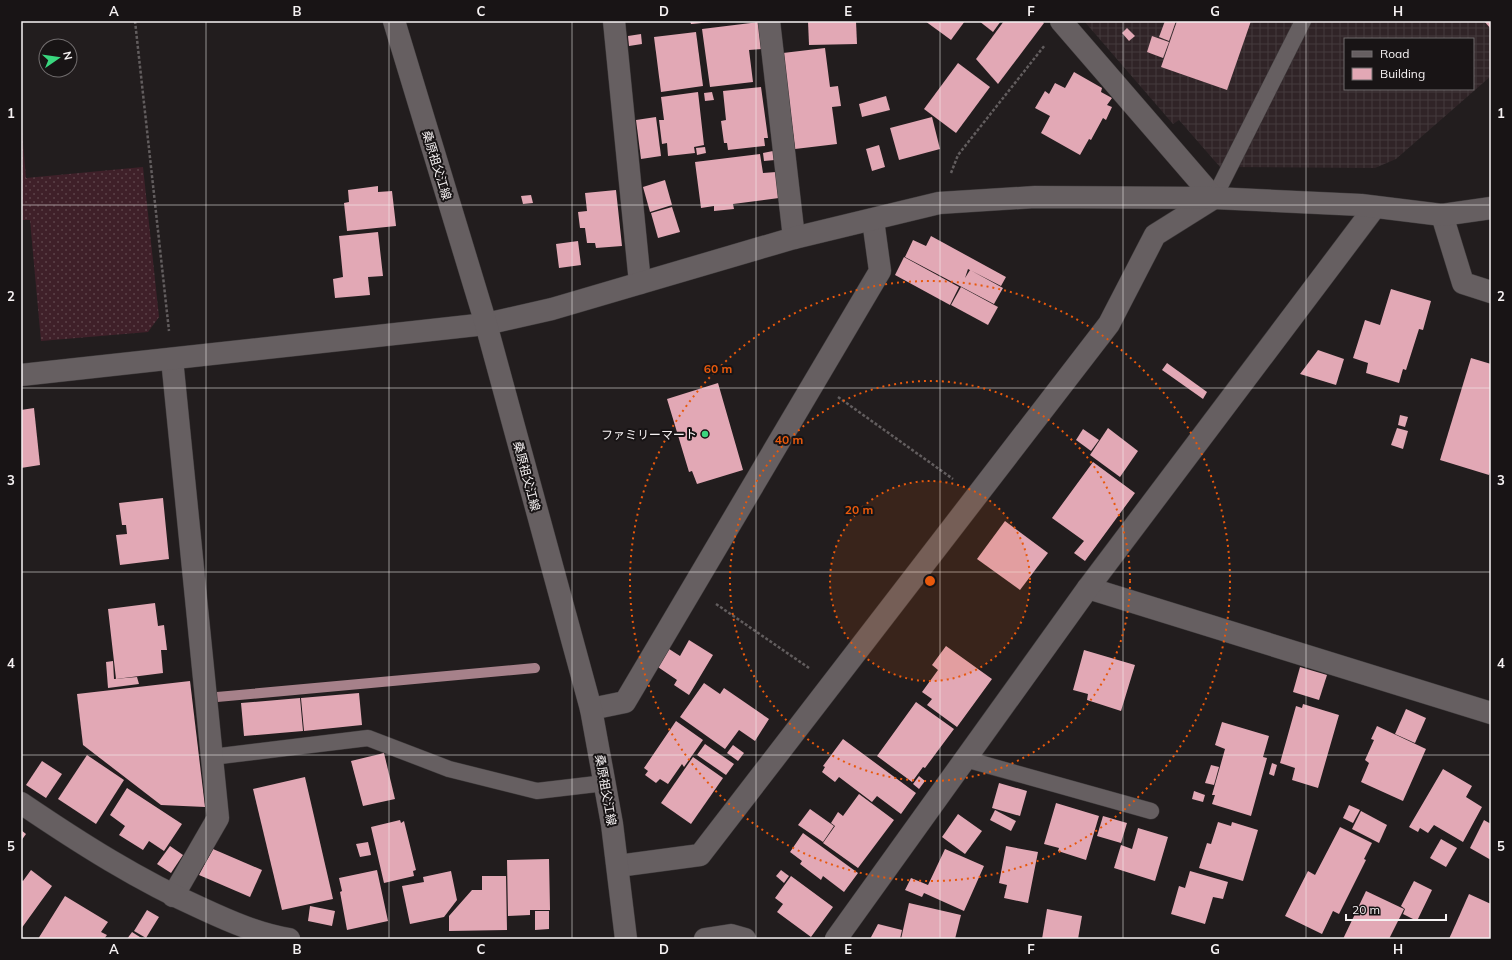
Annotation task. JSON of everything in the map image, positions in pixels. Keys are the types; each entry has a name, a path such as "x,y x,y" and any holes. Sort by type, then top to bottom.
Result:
{"street":[{"name":"桑原祖父江線","path":"394,21 486,324 591,709 605,783 618,866 626,939"},
{"path":"614,21 640,283"},
{"path":"769,21 794,238"},
{"path":"1062,22 1214,198"},
{"path":"21,375 486,324 552,309 794,238 939,203 1035,198 1214,198 1375,207 1442,215 1491,208"},
{"path":"618,866 700,855 1109,324 1155,235 1214,198"},
{"path":"836,939 1088,588 1375,207"},
{"path":"1442,215 1463,283 1491,292"},
{"path":"591,709 625,702 880,272 873,220"},
{"path":"172,359 218,818 173,896"},
{"path":"1088,588 1491,713"},
{"path":"21,803 86,847 173,896 220,917 277,938"},
{"path":"705,939 731,935 745,939"}],"lane":[{"path":"1214,198 1303,21"},
{"path":"212,758 368,738 449,769 537,791 605,783"},
{"path":"965,759 1151,811"}],"path":[{"path":"135,21 172,359"},
{"path":"939,203 958,155 1062,22"},
{"path":"814,381 976,496"},
{"path":"692,588 832,684"}],"shaded area":[{"path":"1084,21 1491,21 1491,76 1396,159 1375,168 1220,167 1179,120 1173,124"},
{"path":"21,119 26,178 143,167 159,317 148,332 41,341 30,220 21,220"}],"building":[{"path":"690,21 712,21 712,22 691,24"},
{"path":"808,21 856,21 857,44 809,45"},
{"path":"925,21 965,21 951,40"},
{"path":"979,21 1001,21 993,32"},
{"path":"1004,21 1042,21 1044,23 998,84 976,59"},
{"path":"1165,21 1176,21 1169,41 1159,37"},
{"path":"1177,21 1251,21 1227,90 1161,67"},
{"path":"1484,21 1491,21 1491,29"},
{"path":"759,22 762,49 749,50 753,82 710,87 702,29"},
{"path":"1127,28 1135,36 1129,41 1122,33"},
{"path":"696,32 703,86 661,92 654,37"},
{"path":"641,34 642,44 629,46 628,36"},
{"path":"1152,36 1169,42 1163,58 1147,52"},
{"path":"825,48 830,87 838,86 841,106 832,107 837,144 795,149 783,53"},
{"path":"958,63 990,87 956,133 924,109"},
{"path":"1074,72 1102,88 1101,92 1112,98 1107,105 1112,107 1106,120 1103,118 1091,140 1089,139 1080,155 1041,133 1050,116 1035,108 1045,91 1049,94 1055,83 1065,88"},
{"path":"761,87 768,138 764,138 765,146 728,150 727,143 724,143 721,121 726,120 723,91"},
{"path":"698,92 704,145 694,147 695,153 668,156 667,143 662,144 659,120 664,120 661,97"},
{"path":"712,92 714,100 705,101 704,93"},
{"path":"886,96 890,110 862,117 859,104"},
{"path":"656,117 661,156 641,159 636,120"},
{"path":"932,117 940,149 899,160 890,128"},
{"path":"879,145 885,167 872,171 866,149"},
{"path":"705,147 706,153 697,155 696,148"},
{"path":"773,151 775,160 764,161 763,153"},
{"path":"760,154 763,173 776,172 779,198 733,204 734,209 714,211 714,206 701,208 695,162"},
{"path":"665,180 672,205 650,212 643,187"},
{"path":"378,186 378,192 392,191 396,226 347,231 344,203 349,202 348,190"},
{"path":"616,190 622,246 596,248 595,243 587,243 585,228 580,228 578,212 587,211 585,193"},
{"path":"531,195 533,203 523,204 521,196"},
{"path":"672,207 680,232 658,238 651,213"},
{"path":"378,232 383,276 368,277 370,295 335,298 333,279 343,277 339,236"},
{"path":"931,236 1006,277 1001,286 971,271 1003,288 994,304 905,257 913,240 926,246","holes":["968,269 970,270 965,278"]},
{"path":"578,241 581,265 559,268 556,244"},
{"path":"904,257 959,287 950,305 895,275"},
{"path":"961,287 998,307 988,325 951,305"},
{"path":"1391,289 1431,301 1423,330 1419,329 1406,370 1403,369 1399,383 1366,373 1368,363 1353,358 1365,320 1380,325"},
{"path":"1318,350 1344,359 1336,385 1300,374"},
{"path":"1471,358 1491,364 1491,469 1489,475 1440,460"},
{"path":"1167,363 1207,392 1203,399 1162,370"},
{"name":"ファミリーマート","path":"718,383 743,470 697,484 692,471 689,472 667,399"},
{"path":"34,408 40,465 21,468 21,410"},
{"path":"1400,415 1408,417 1405,427 1398,425"},
{"path":"1108,428 1138,451 1120,477 1090,455"},
{"path":"1397,428 1408,431 1403,449 1391,445"},
{"path":"1083,429 1099,440 1091,451 1076,440"},
{"path":"1093,462 1135,493 1085,561 1074,553 1084,541 1052,518"},
{"path":"163,498 169,559 120,565 116,535 127,534 126,525 122,525 119,503"},
{"path":"1005,521 1048,553 1020,590 977,559"},
{"path":"155,603 158,626 164,625 167,650 161,650 163,673 116,679 108,609"},
{"path":"689,640 713,655 689,695 674,685 677,680 655,665 666,647 680,656"},
{"path":"946,646 992,679 957,727 927,705 932,699 922,692 938,670 932,665"},
{"path":"1084,650 1135,665 1121,711 1087,700 1088,694 1073,690"},
{"path":"113,661 114,679 137,677 139,684 108,688 106,662"},
{"path":"1300,667 1327,675 1319,700 1293,692"},
{"path":"190,681 205,807 161,805 83,745 77,694"},
{"path":"704,683 720,694 724,688 769,719 755,741 739,730 725,749 680,717"},
{"path":"359,693 362,725 304,731 301,698"},
{"path":"300,698 303,731 244,736 241,703"},
{"path":"916,702 954,729 925,768 923,767 912,782 877,756"},
{"path":"1303,704 1339,715 1318,788 1292,780 1295,768 1280,763 1296,706 1302,708"},
{"path":"1406,709 1426,718 1415,743 1395,734"},
{"path":"676,721 703,740 684,767 682,764 668,784 660,779 656,783 645,775 648,771 644,768"},
{"path":"1222,722 1269,736 1263,757 1267,758 1251,816 1212,804 1215,795 1212,795 1225,749 1215,745"},
{"path":"1377,726 1426,749 1403,801 1361,782 1369,763 1365,760 1374,740 1371,739"},
{"path":"843,739 916,793 901,814 877,796 872,802 839,777 835,782 822,772 825,767 823,766"},
{"path":"705,744 734,764 726,775 697,755"},
{"path":"733,745 744,753 738,761 727,753"},
{"path":"384,753 395,799 363,806 351,761"},
{"path":"87,755 124,780 96,824 58,799"},
{"path":"693,757 723,778 691,824 661,803"},
{"path":"42,761 62,774 46,798 26,785"},
{"path":"1272,763 1277,765 1274,776 1269,774"},
{"path":"1211,765 1219,767 1214,785 1205,783"},
{"path":"1443,769 1472,786 1466,797 1482,807 1463,842 1434,825 1428,833 1420,828 1418,832 1409,827"},
{"path":"919,776 925,781 919,789 913,784"},
{"path":"305,777 333,899 282,910 253,789"},
{"path":"999,783 1027,791 1020,816 992,808"},
{"path":"127,788 182,824 164,851 149,841 143,850 119,835 125,826 110,815"},
{"path":"1194,791 1205,795 1203,802 1192,799"},
{"path":"859,794 894,820 858,868 823,843 835,826 831,823 838,812 843,816"},
{"path":"1056,803 1099,816 1086,860 1058,851 1059,848 1044,844"},
{"path":"1349,805 1360,810 1353,823 1343,818"},
{"path":"810,809 834,826 823,842 798,825"},
{"path":"995,810 1016,821 1011,831 990,820"},
{"path":"1361,811 1387,825 1379,843 1352,829"},
{"path":"958,814 982,831 965,854 942,837"},
{"path":"1103,816 1127,823 1121,843 1097,836"},
{"path":"400,820 401,823 404,821 416,870 413,871 414,876 384,883 371,827"},
{"path":"1484,820 1491,824 1491,860 1470,848"},
{"path":"1218,822 1231,826 1232,822 1258,830 1243,881 1199,868 1207,843 1211,844"},
{"path":"1340,827 1372,843 1364,859 1366,860 1339,914 1333,911 1322,934 1285,916 1308,871 1315,875"},
{"path":"1138,828 1168,837 1155,881 1114,868 1121,845 1132,849"},
{"path":"21,830 26,834 21,841"},
{"path":"803,833 858,873 844,892 823,876 821,880 800,864 802,861 790,852"},
{"path":"1441,839 1457,848 1446,867 1430,858"},
{"path":"368,842 371,855 360,857 356,844"},
{"path":"170,846 183,855 171,873 157,864"},
{"path":"1006,846 1038,852 1028,903 1004,898 1007,885 999,883"},
{"path":"213,849 262,870 250,897 199,875"},
{"path":"945,849 984,866 964,911 924,893 922,897 905,890 911,878 928,885"},
{"path":"549,859 550,910 530,910 530,915 508,916 507,860"},
{"path":"31,870 52,886 21,929 21,880 23,881"},
{"path":"377,870 388,921 347,930 339,878"},
{"path":"781,870 789,876 784,883 776,876"},
{"path":"451,871 457,900 444,917 410,924 402,886 424,882 423,877"},
{"path":"1190,871 1228,882 1223,899 1213,897 1205,924 1171,914 1179,886 1185,888"},
{"path":"482,876 506,876 507,930 449,931 449,916 472,890 482,890"},
{"path":"791,876 833,907 811,937 777,912 783,904 775,898"},
{"path":"1414,881 1432,890 1417,921 1403,914 1405,909 1401,906"},
{"path":"1366,891 1404,909 1389,939 1343,939"},
{"path":"1469,894 1491,904 1491,939 1449,939"},
{"path":"65,896 108,922 101,932 107,935 104,939 38,939"},
{"path":"909,903 961,915 955,939 901,939"},
{"path":"310,906 335,911 332,926 308,921"},
{"path":"1047,909 1082,916 1078,939 1042,939"},
{"path":"147,910 159,917 146,938 134,931"},
{"path":"535,911 549,911 549,929 535,930"},
{"path":"878,924 902,930 900,939 870,939"},
{"path":"132,932 143,939 127,939"}],"waterway":[{"path":"217,697 535,668"}],"place":[{"name":"ファミリーマート","path":"705,434"}]}
